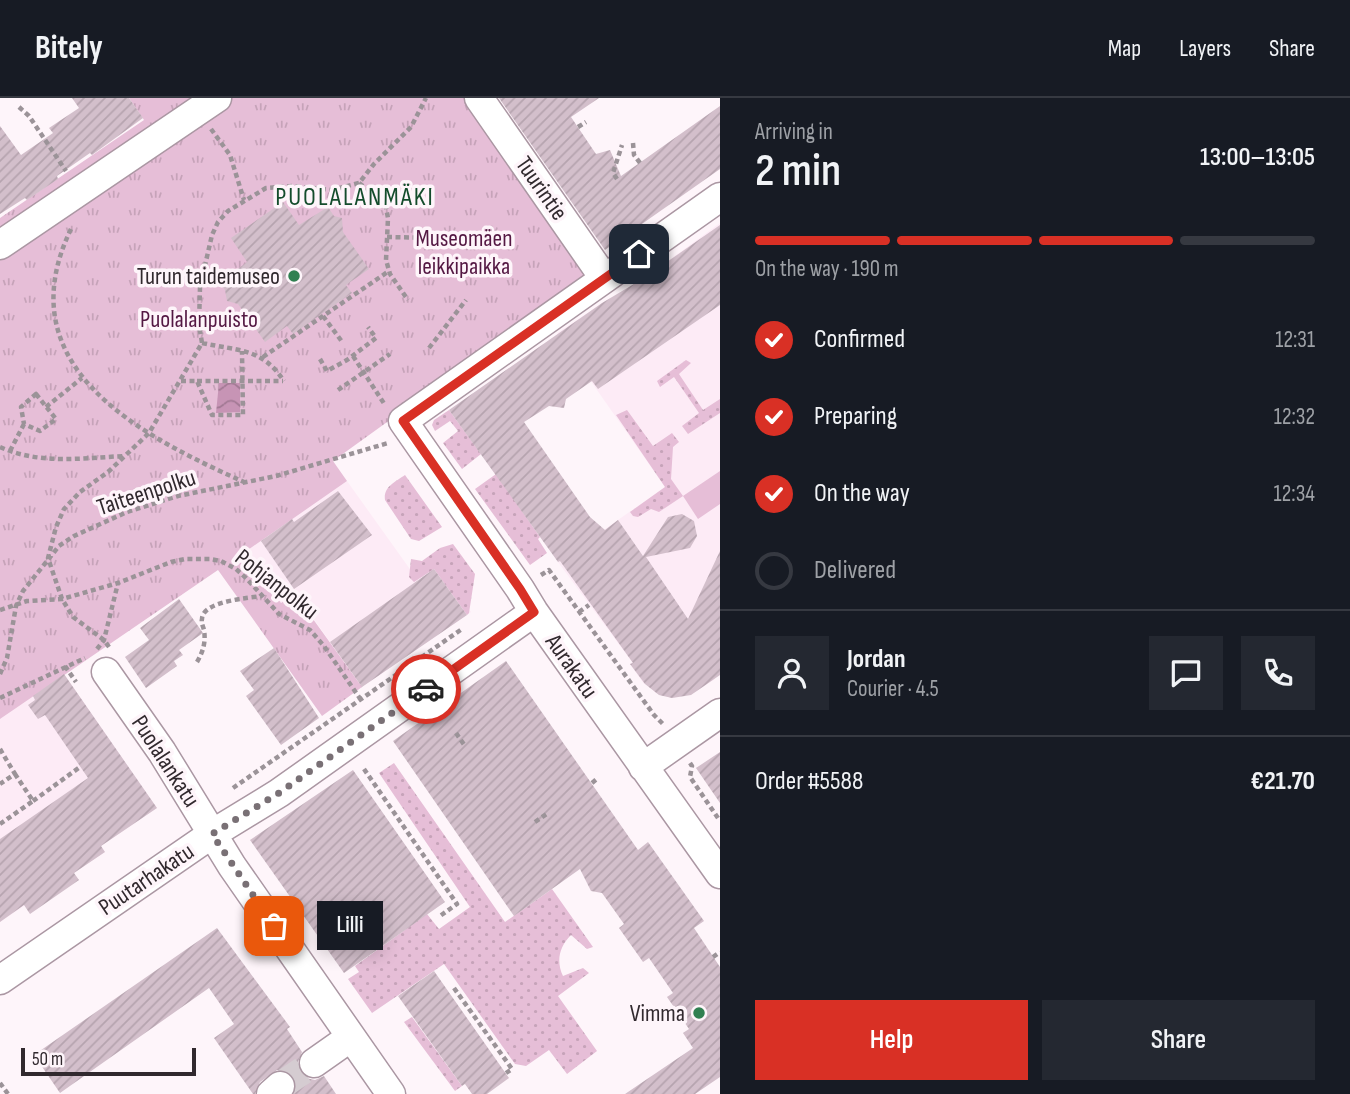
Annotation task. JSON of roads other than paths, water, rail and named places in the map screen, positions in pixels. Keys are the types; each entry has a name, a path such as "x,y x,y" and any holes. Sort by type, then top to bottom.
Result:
{"street":[{"path":"0,245 72,181 217,98"},
{"name":"Tuurintie","path":"479,98 604,278"},
{"path":"604,278 720,197"},
{"name":"Aurakatu","path":"604,278 392,422 520,589 720,874"},
{"name":"Puutarhakatu","path":"0,980 212,834 279,793 534,612"},
{"name":"Puolalankatu","path":"106,672 162,752 212,834 391,1094"},
{"path":"643,767 720,713"},
{"path":"314,1063 351,1037"}],"water":[{"path":"219,383 240,383 240,412 216,413"}],"tunnel":[{"path":"280,1086 314,1063"}],"place":[{"name":"Turun taidemuseo","path":"294,276"},
{"name":"Lilli","path":"274,926"},
{"name":"Vimma","path":"699,1013"}],"district":[{"name":"PUOLALANMÄKI","path":"355,196"}],"park label":[{"name":"Museomäen leikkipaikka","path":"464,252"},
{"name":"Puolalanpuisto","path":"199,319"}]}
